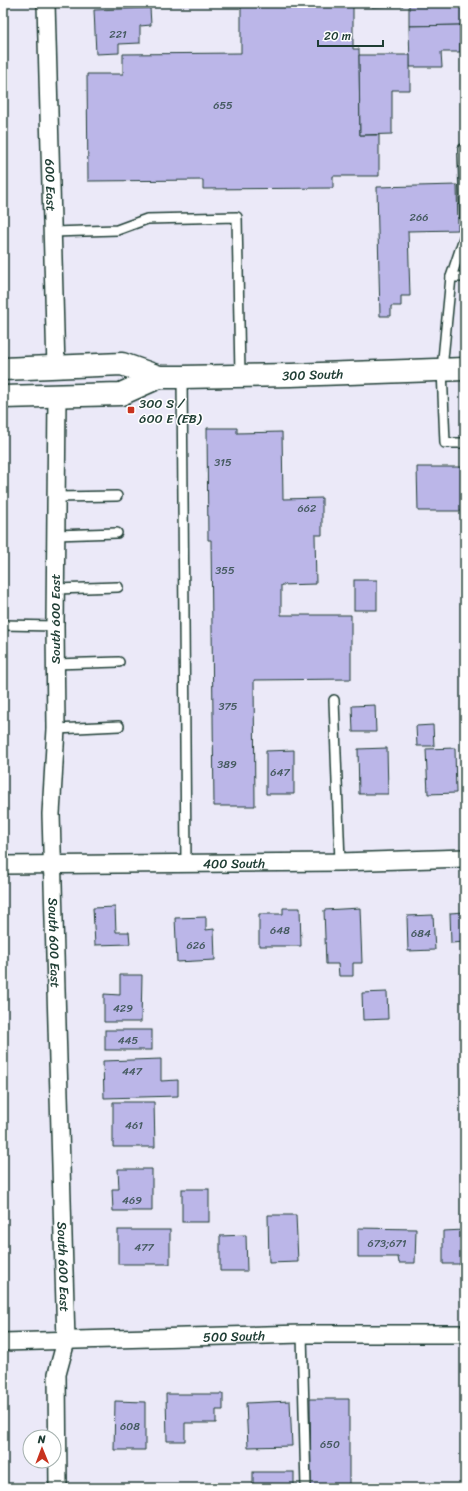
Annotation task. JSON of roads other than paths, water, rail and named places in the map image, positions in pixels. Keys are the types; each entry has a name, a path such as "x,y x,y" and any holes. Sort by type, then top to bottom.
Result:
{"main road":[{"name":"300 South","path":"3,369 56,368 122,364 159,376 240,376 465,369"},
{"name":"300 South","path":"3,397 121,394 159,376"}],"street":[{"name":"600 East","path":"46,3 56,368"},
{"name":"South 600 East","path":"57,396 55,536 56,729 51,814 66,1341 57,1374 58,1488"},
{"name":"400 South","path":"3,865 340,862 465,858"},
{"name":"500 South","path":"3,1342 302,1334 465,1334"}],"lane":[{"path":"465,149 463,149 465,218"},
{"path":"53,232 117,230 148,218 237,217 240,376"},
{"path":"465,235 451,277 442,369 445,443 465,443"},
{"path":"451,277 465,277"},
{"path":"182,376 186,863"},
{"path":"56,497 117,496"},
{"path":"55,536 117,533"},
{"path":"55,589 118,587"},
{"path":"3,626 55,626"},
{"path":"55,664 119,662"},
{"path":"334,700 340,862"},
{"path":"56,729 119,726"},
{"path":"302,1334 306,1488"}],"place":[{"name":"300 S / 600 E (EB)","path":"131,410"}]}
